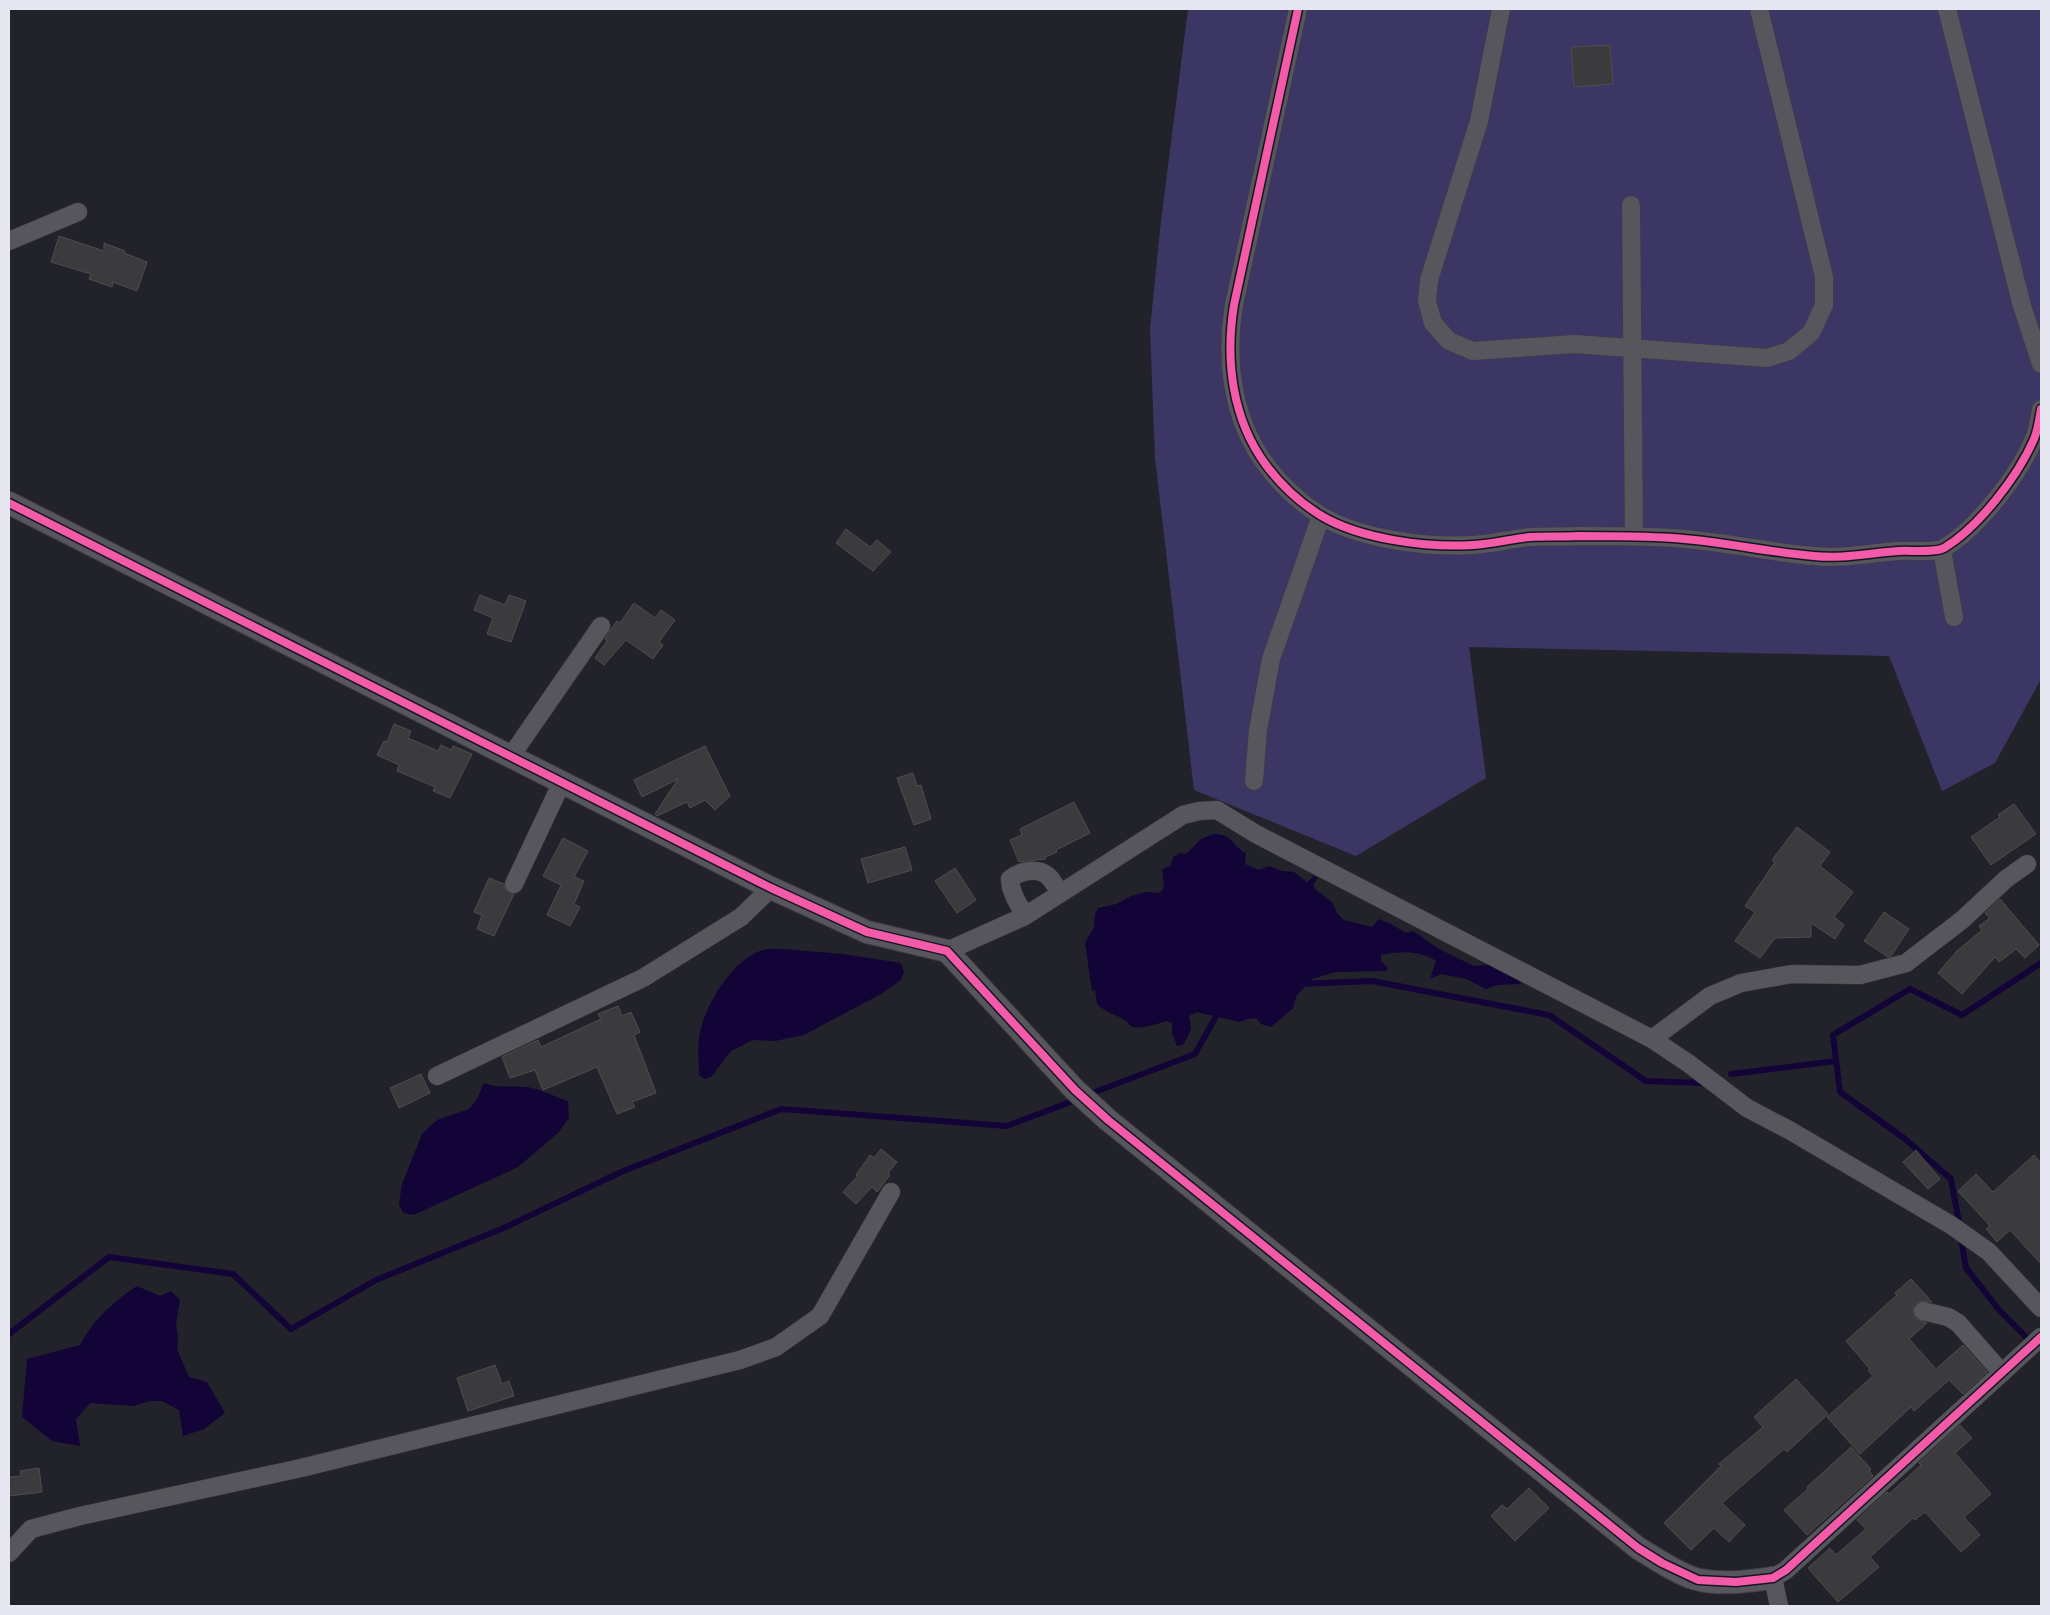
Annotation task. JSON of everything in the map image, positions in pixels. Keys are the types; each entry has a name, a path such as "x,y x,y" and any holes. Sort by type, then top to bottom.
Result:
{"street":[{"path":"1298,9 1234,304 1229,333 1230,364 1234,394 1253,447 1294,497 1321,516 1352,529 1392,540 1433,545 1473,546 1532,537 1634,535 1704,540 1816,557 1856,557 1895,551 1942,550 1973,524 2014,476 2035,438 2041,409"},
{"path":"1501,9 1479,121 1429,280 1427,301 1433,323 1449,341 1473,351 1575,344 1767,358 1789,351 1811,333 1824,306 1824,276 1759,9"},
{"path":"1948,9 2022,306 2041,364"},
{"path":"1631,205 1634,535"},
{"path":"9,241 78,212"},
{"path":"9,502 771,888 867,932 952,957 1075,1090 1116,1126 1638,1548 1662,1563 1698,1580 1736,1582 1773,1578 1786,1570 2041,1337"},
{"path":"1254,781 1258,730 1272,659 1321,516"},
{"path":"1942,550 1954,617"},
{"path":"511,756 601,626"},
{"path":"514,884 562,782"},
{"path":"952,957 1025,916 1183,815 1199,811 1217,810 1256,834 1652,1039 1688,1063 1747,1108 1782,1126 1951,1225 1989,1252 2041,1308"},
{"path":"1652,1039 1710,996 1741,983 1792,974 1860,975 1906,962 1962,920 2006,878 2027,864"},
{"path":"1025,916 1011,887 1010,879 1016,875 1032,870 1047,875 1060,893"},
{"path":"437,1076 643,978 741,917 771,888"},
{"path":"9,1553 31,1529 72,1518 310,1465 740,1360 776,1347 820,1316 891,1192"},
{"path":"1923,1311 1948,1317 1958,1323 2009,1367"},
{"path":"1773,1578 1779,1606"}],"shaded area":[{"path":"1188,9 2041,9 2041,679 1995,763 1942,791 1889,656 1469,647 1486,778 1356,856 1194,790 1155,458 1150,329 1161,221"},
{"path":"1213,834 1220,834 1228,838 1246,853 1245,864 1259,870 1269,866 1282,871 1294,872 1307,882 1314,876 1318,878 1313,885 1316,890 1332,902 1338,914 1344,920 1372,927 1379,919 1406,933 1413,931 1439,949 1474,966 1496,964 1524,976 1520,984 1498,985 1486,989 1466,979 1441,974 1430,979 1436,961 1416,953 1395,953 1381,955 1381,961 1388,968 1386,971 1335,972 1312,979 1297,995 1293,1008 1271,1027 1261,1024 1256,1018 1240,1022 1197,1012 1189,1016 1191,1029 1184,1044 1177,1046 1172,1033 1172,1023 1166,1021 1146,1027 1131,1026 1125,1020 1100,1007 1097,1004 1095,990 1092,991 1085,943 1094,927 1095,914 1098,908 1116,904 1131,896 1146,892 1160,893 1164,887 1162,869 1170,866 1174,856 1180,853 1186,854 1201,839"},
{"path":"766,949 843,954 901,963 904,972 901,980 881,994 804,1035 775,1041 753,1040 731,1051 711,1077 704,1079 699,1075 699,1037 703,1021 714,997 730,974 750,956"},
{"path":"484,1083 495,1086 532,1088 568,1101 569,1118 558,1133 518,1167 414,1215 403,1213 399,1204 402,1184 422,1134 437,1120 469,1109 477,1099"},
{"path":"137,1286 160,1296 171,1291 180,1300 176,1324 177,1349 189,1377 207,1382 225,1413 204,1429 183,1436 179,1410 162,1401 150,1401 133,1406 90,1403 76,1419 80,1446 52,1441 22,1417 27,1359 80,1345 91,1327 105,1312"}],"building":[{"path":"1610,45 1613,84 1574,87 1571,47"},
{"path":"59,236 104,251 104,243 147,262 137,291 113,282 112,287 89,279 91,274 51,262"},
{"path":"846,529 870,547 877,540 891,552 873,571 836,543"},
{"path":"480,595 505,605 509,595 526,601 511,642 487,634 493,618 474,610"},
{"path":"634,603 655,618 661,610 675,620 659,642 663,645 653,659 626,640 604,665 595,658 607,641 605,639 611,629 617,621 620,623"},
{"path":"394,724 411,731 408,738 438,751 441,745 451,750 453,746 472,754 450,798 433,791 435,787 397,771 399,765 377,755 384,741 387,742"},
{"path":"705,746 730,796 715,810 705,800 690,808 687,802 657,816 655,814 678,779 642,797 634,780"},
{"path":"913,773 917,786 921,785 931,819 914,825 897,778"},
{"path":"1074,802 1090,833 1056,850 1057,852 1045,857 1045,859 1019,862 1010,840 1022,835 1020,829"},
{"path":"2014,804 2036,834 1991,865 1971,837 2000,817 1998,815"},
{"path":"1797,827 1830,852 1820,866 1853,892 1834,917 1844,925 1835,939 1811,923 1811,937 1775,938 1760,958 1735,941 1755,912 1745,906 1775,862 1772,860"},
{"path":"563,838 588,851 574,877 584,881 574,904 580,907 570,926 547,915 561,885 543,876"},
{"path":"905,847 912,870 868,883 861,859"},
{"path":"955,868 976,900 957,913 935,881"},
{"path":"489,878 504,884 506,890 514,894 494,936 477,929 482,915 474,912"},
{"path":"2000,899 2039,945 2025,958 2016,949 1999,962 1995,957 1962,994 1938,973 1957,951 1982,930 1979,926 1990,918 1985,913"},
{"path":"1884,912 1909,929 1891,956 1888,957 1864,941"},
{"path":"618,1006 622,1016 631,1012 640,1032 634,1035 656,1093 632,1102 635,1107 617,1114 597,1067 543,1090 535,1070 510,1078 502,1057 538,1040 541,1047 601,1019 598,1014"},
{"path":"421,1074 430,1093 399,1108 390,1088"},
{"path":"881,1149 897,1162 877,1192 872,1187 856,1204 843,1192 858,1176 856,1175 870,1155 874,1158"},
{"path":"1916,1150 1940,1179 1928,1189 1903,1162"},
{"path":"2034,1155 2041,1163 2041,1264 2010,1230 1997,1242 1986,1229 1990,1226 1958,1191 1976,1174 1993,1192"},
{"path":"1911,1279 1932,1302 1920,1301 1915,1304 1913,1309 1915,1318 1927,1323 1909,1339 1936,1369 1963,1345 1987,1372 1963,1394 1949,1380 1914,1411 1911,1407 1860,1454 1827,1417 1873,1376 1868,1370 1870,1369 1846,1341 1897,1295 1895,1293"},
{"path":"495,1365 502,1384 509,1381 514,1396 468,1411 457,1378"},
{"path":"1796,1379 1828,1414 1787,1452 1784,1449 1722,1503 1745,1525 1729,1542 1714,1528 1691,1550 1664,1523 1721,1466 1719,1464 1763,1427 1754,1417"},
{"path":"1960,1425 1972,1438 1955,1453 1991,1494 1964,1517 1980,1535 1961,1552 1925,1512 1915,1520 1913,1518 1870,1557 1879,1567 1838,1602 1808,1568 1830,1548 1836,1555 1866,1529 1857,1520 1887,1492 1889,1494 1921,1465 1919,1463"},
{"path":"1851,1447 1871,1469 1869,1471 1873,1476 1807,1535 1784,1510"},
{"path":"39,1468 42,1492 9,1496 9,1477 21,1476 20,1471"},
{"path":"1529,1488 1549,1508 1515,1541 1491,1516 1502,1505 1507,1509"}],"waterway":[{"path":"1960,1228 1951,1179 1905,1139 1840,1092 1833,1035 1910,989 1962,1015 2041,963"},
{"path":"1299,984 1372,981 1549,1015 1646,1081 1701,1083"},
{"path":"1087,1095 1195,1054 1219,1011"},
{"path":"1731,1074 1836,1061"},
{"path":"9,1334 109,1257 233,1274 291,1329 376,1280 506,1227 621,1172 781,1109 1007,1126 1078,1099"},
{"path":"1961,1238 1966,1268 2000,1311 2028,1339"}],"cycle path":[{"path":"1298,9 1234,305 1230,347 1231,368 1239,409 1254,447 1284,486 1305,505 1320,515 1336,523 1373,536 1435,545 1480,544 1530,537 1614,536 1691,539 1824,557 1898,551 1940,550 1971,527 2008,484 2034,439 2041,409"},
{"path":"9,503 771,888 867,932 947,951 1075,1090 1108,1120 1638,1548 1662,1563 1698,1580 1736,1582 1773,1578 1786,1570 2041,1337"}]}
